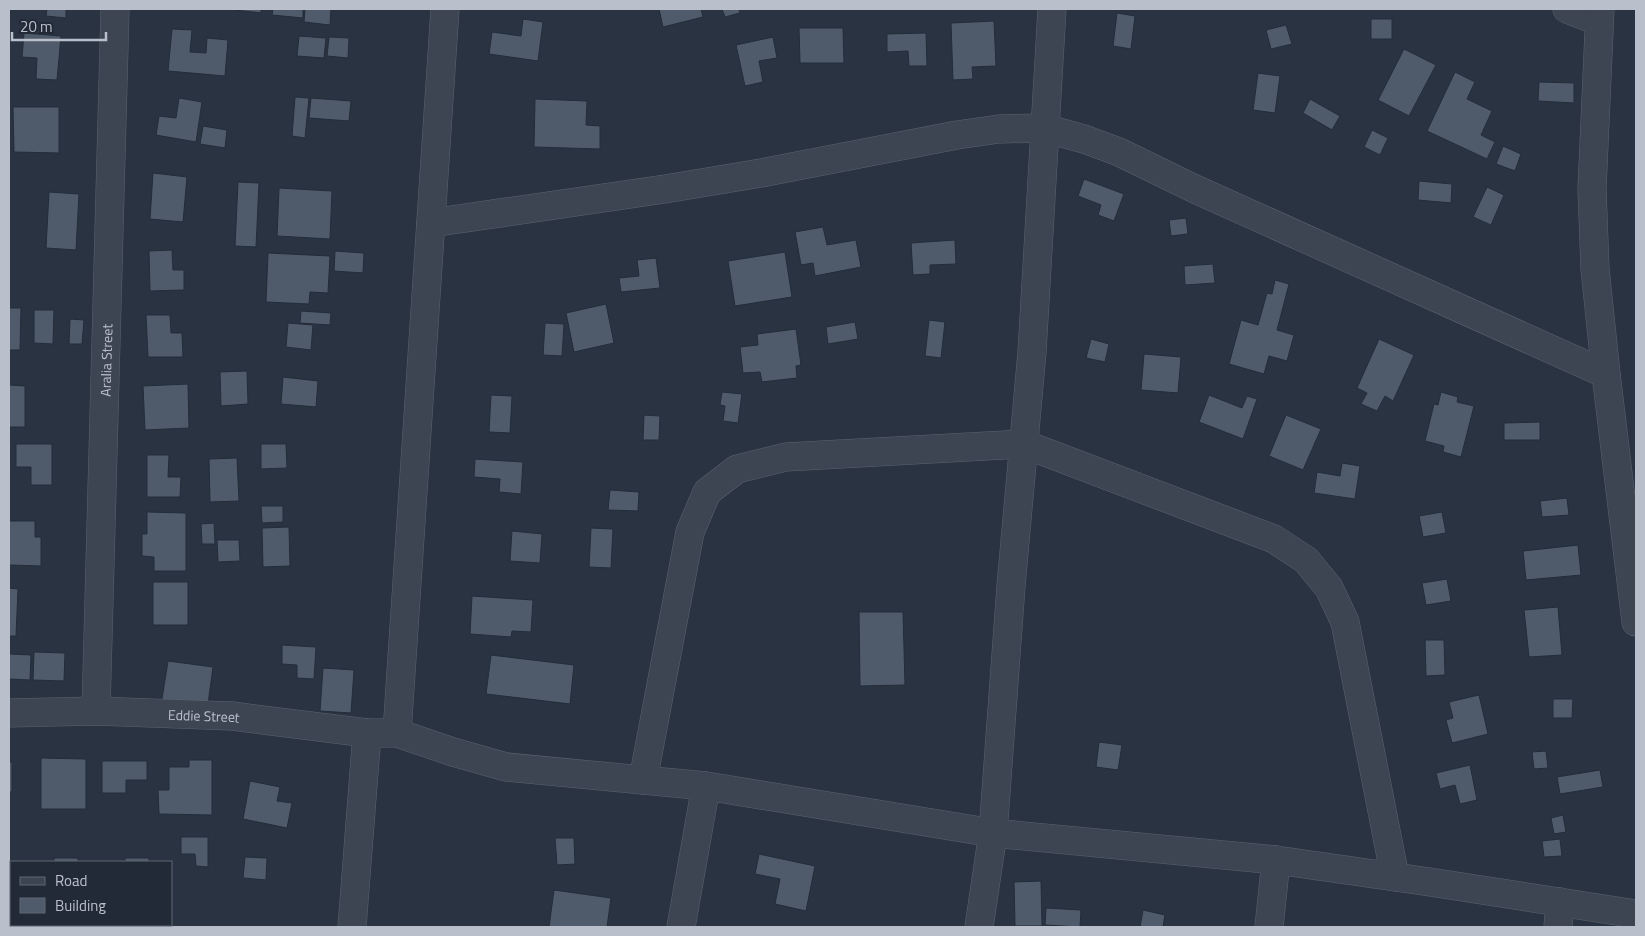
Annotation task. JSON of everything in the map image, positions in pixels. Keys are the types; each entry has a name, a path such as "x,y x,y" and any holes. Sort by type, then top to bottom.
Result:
{"street":[{"name":"Aralia Street","path":"96,711 115,9"},
{"path":"397,733 445,9"},
{"path":"979,927 993,833 1010,586 1032,352 1052,9"},
{"path":"1567,9 1599,15 1592,189 1595,269 1636,622"},
{"path":"431,223 665,190 957,135 999,129 1044,128 1084,139 1119,152 1195,189 1606,374"},
{"path":"642,780 690,532 707,492 737,469 786,457 1024,444 1274,538 1306,560 1329,588 1345,622 1395,877"},
{"name":"Eddie Street","path":"9,713 96,711 232,716 367,733 397,733 452,752 506,766 706,786 993,833 1276,860 1395,877 1559,915 1636,914"},
{"path":"352,927 367,733"},
{"path":"681,927 706,786"},
{"path":"1269,927 1276,860"}],"building":[{"path":"47,9 66,9 66,18 46,16"},
{"path":"261,9 261,13 235,10"},
{"path":"273,9 303,9 303,18 272,15"},
{"path":"305,9 331,9 330,25 304,22"},
{"path":"659,9 701,9 703,17 663,27"},
{"path":"722,9 739,9 740,13 725,17"},
{"path":"1117,13 1135,16 1131,49 1113,46"},
{"path":"523,19 543,22 538,61 489,54 492,32 521,36"},
{"path":"1371,19 1392,19 1392,39 1371,39"},
{"path":"994,21 996,66 972,67 973,79 953,80 951,23"},
{"path":"1286,25 1292,44 1271,49 1266,30"},
{"path":"799,28 843,28 844,63 800,63"},
{"path":"172,29 192,30 190,52 206,53 207,38 228,40 225,76 168,71"},
{"path":"24,33 61,36 57,80 36,79 37,58 22,57"},
{"path":"926,33 927,66 909,66 908,51 887,52 887,34"},
{"path":"299,36 326,38 324,58 297,56"},
{"path":"329,37 349,38 348,58 327,56"},
{"path":"773,37 777,58 759,61 763,82 745,86 736,45"},
{"path":"1404,49 1436,65 1409,116 1378,100"},
{"path":"1455,72 1475,82 1467,99 1492,111 1481,135 1495,142 1487,159 1427,131"},
{"path":"1258,73 1280,76 1275,113 1253,110"},
{"path":"1539,82 1574,83 1574,103 1538,101"},
{"path":"295,97 309,98 305,138 292,136"},
{"path":"179,98 202,102 196,142 156,135 159,116 176,118"},
{"path":"311,98 351,101 349,121 309,118"},
{"path":"535,99 587,101 586,125 600,126 600,149 534,147"},
{"path":"1310,99 1340,116 1332,130 1303,113"},
{"path":"13,107 59,107 59,153 14,152"},
{"path":"203,126 227,130 225,148 200,144"},
{"path":"1372,130 1388,138 1380,155 1364,147"},
{"path":"1503,146 1521,154 1515,171 1496,164"},
{"path":"153,173 187,177 183,222 150,219"},
{"path":"1084,179 1124,194 1114,221 1098,215 1101,205 1078,196"},
{"path":"1419,181 1452,184 1451,203 1418,200"},
{"path":"238,182 259,183 256,247 235,246"},
{"path":"1487,187 1504,195 1491,225 1473,217"},
{"path":"279,188 332,191 330,239 277,236"},
{"path":"49,192 79,194 76,250 46,248"},
{"path":"1186,218 1188,234 1171,236 1169,220"},
{"path":"823,227 827,245 856,240 861,267 815,276 813,263 801,265 795,232"},
{"path":"955,240 956,264 930,265 930,274 913,275 911,243"},
{"path":"172,250 173,270 184,270 184,290 150,291 149,251"},
{"path":"335,251 364,253 363,273 334,271"},
{"path":"785,252 792,297 735,306 728,261"},
{"path":"268,253 330,256 328,293 310,292 309,304 266,302"},
{"path":"656,258 660,288 621,292 619,278 639,276 637,260"},
{"path":"1213,264 1215,283 1185,285 1184,266"},
{"path":"1275,280 1289,284 1277,330 1294,335 1287,361 1269,356 1264,374 1229,364 1241,320 1258,325 1267,293 1272,294"},
{"path":"606,304 614,343 574,352 566,313"},
{"path":"9,308 21,308 20,350 9,350"},
{"path":"34,310 54,310 53,344 34,343"},
{"path":"301,311 331,313 330,325 300,323"},
{"path":"146,315 170,315 171,333 182,333 183,357 148,357"},
{"path":"70,319 84,320 82,344 69,344"},
{"path":"929,320 945,322 941,358 925,356"},
{"path":"855,322 858,339 828,344 826,327"},
{"path":"288,323 313,325 311,350 286,347"},
{"path":"545,323 564,324 562,356 543,355"},
{"path":"796,329 801,365 796,366 797,378 762,382 760,372 743,373 740,347 758,345 757,334"},
{"path":"1091,339 1109,344 1105,362 1086,358"},
{"path":"1379,339 1414,355 1393,401 1385,396 1377,411 1361,404 1367,393 1357,388"},
{"path":"1144,354 1181,357 1178,393 1141,390"},
{"path":"247,371 248,404 221,406 220,372"},
{"path":"283,377 318,381 316,407 281,404"},
{"path":"188,384 189,428 145,430 143,386"},
{"path":"9,385 25,386 25,427 9,427"},
{"path":"722,392 742,394 738,423 723,421 725,406 720,405"},
{"path":"1441,392 1458,397 1457,402 1474,406 1461,457 1443,452 1444,446 1425,441 1434,404 1438,405"},
{"path":"491,395 512,396 510,433 489,432"},
{"path":"1209,395 1242,408 1247,396 1257,399 1243,439 1199,422"},
{"path":"644,415 660,416 659,440 643,440"},
{"path":"1286,415 1321,429 1303,470 1269,456"},
{"path":"1540,422 1540,440 1504,440 1504,423"},
{"path":"16,444 52,444 52,485 31,485 31,467 16,467"},
{"path":"261,444 286,444 287,468 261,469"},
{"path":"147,455 169,455 168,477 181,477 180,497 147,497"},
{"path":"237,458 239,501 210,502 209,459"},
{"path":"475,459 523,462 521,494 499,492 500,479 474,477"},
{"path":"1342,463 1360,466 1355,499 1314,493 1317,472 1340,476"},
{"path":"610,490 639,492 638,511 608,510"},
{"path":"1567,498 1569,515 1542,517 1540,501"},
{"path":"261,506 283,506 283,522 262,523"},
{"path":"147,512 186,513 186,571 154,571 154,557 142,556 142,534 147,534"},
{"path":"1442,512 1446,533 1423,537 1419,516"},
{"path":"9,521 35,521 35,537 41,537 41,566 9,565"},
{"path":"214,523 215,544 202,544 201,524"},
{"path":"289,527 290,566 263,567 262,528"},
{"path":"591,528 613,529 611,568 589,567"},
{"path":"512,531 542,534 540,563 510,561"},
{"path":"217,540 239,540 240,561 218,562"},
{"path":"1578,545 1581,575 1526,580 1523,551"},
{"path":"1447,579 1451,601 1426,605 1422,583"},
{"path":"153,582 188,582 188,625 153,625"},
{"path":"9,588 18,589 16,636 9,636"},
{"path":"472,596 533,600 531,632 512,631 511,637 470,634"},
{"path":"1558,607 1562,655 1529,657 1524,610"},
{"path":"859,612 903,612 905,685 860,686"},
{"path":"1425,640 1444,640 1445,675 1426,676"},
{"path":"282,645 316,647 314,679 297,678 297,665 282,664"},
{"path":"34,652 65,653 64,681 33,680"},
{"path":"9,654 31,655 30,680 9,679"},
{"path":"491,655 574,665 570,704 486,694"},
{"path":"168,661 213,667 207,712 161,705"},
{"path":"323,668 354,670 351,713 320,711"},
{"path":"1479,695 1488,734 1452,743 1446,720 1453,718 1449,702"},
{"path":"1553,699 1573,699 1572,718 1553,718"},
{"path":"1099,742 1122,745 1118,770 1096,767"},
{"path":"1546,751 1548,768 1534,769 1532,752"},
{"path":"41,758 86,759 86,809 41,809"},
{"path":"189,760 212,760 212,815 159,814 158,790 169,790 169,767 189,767"},
{"path":"102,761 147,761 147,780 126,780 126,793 102,793"},
{"path":"9,762 12,762 12,792 9,792"},
{"path":"1470,765 1477,800 1460,804 1455,785 1440,789 1436,773"},
{"path":"1600,770 1603,787 1560,794 1557,777"},
{"path":"250,781 280,787 277,801 292,803 287,828 243,819"},
{"path":"1563,815 1566,832 1554,834 1551,818"},
{"path":"181,837 208,837 208,867 196,866 195,854 181,854"},
{"path":"555,838 574,838 575,864 557,865"},
{"path":"1560,839 1562,856 1544,857 1542,841"},
{"path":"759,854 815,866 806,911 775,904 780,879 755,874"},
{"path":"245,857 267,858 266,880 243,878"},
{"path":"54,858 78,858 78,861 54,861"},
{"path":"125,858 149,858 149,861 125,861"},
{"path":"9,877 10,877 10,908"},
{"path":"1041,881 1042,926 1015,926 1014,882"},
{"path":"554,890 611,898 607,927 549,927"},
{"path":"1046,908 1081,910 1080,927 1045,925"},
{"path":"1143,910 1165,915 1163,927 1140,927"}]}
